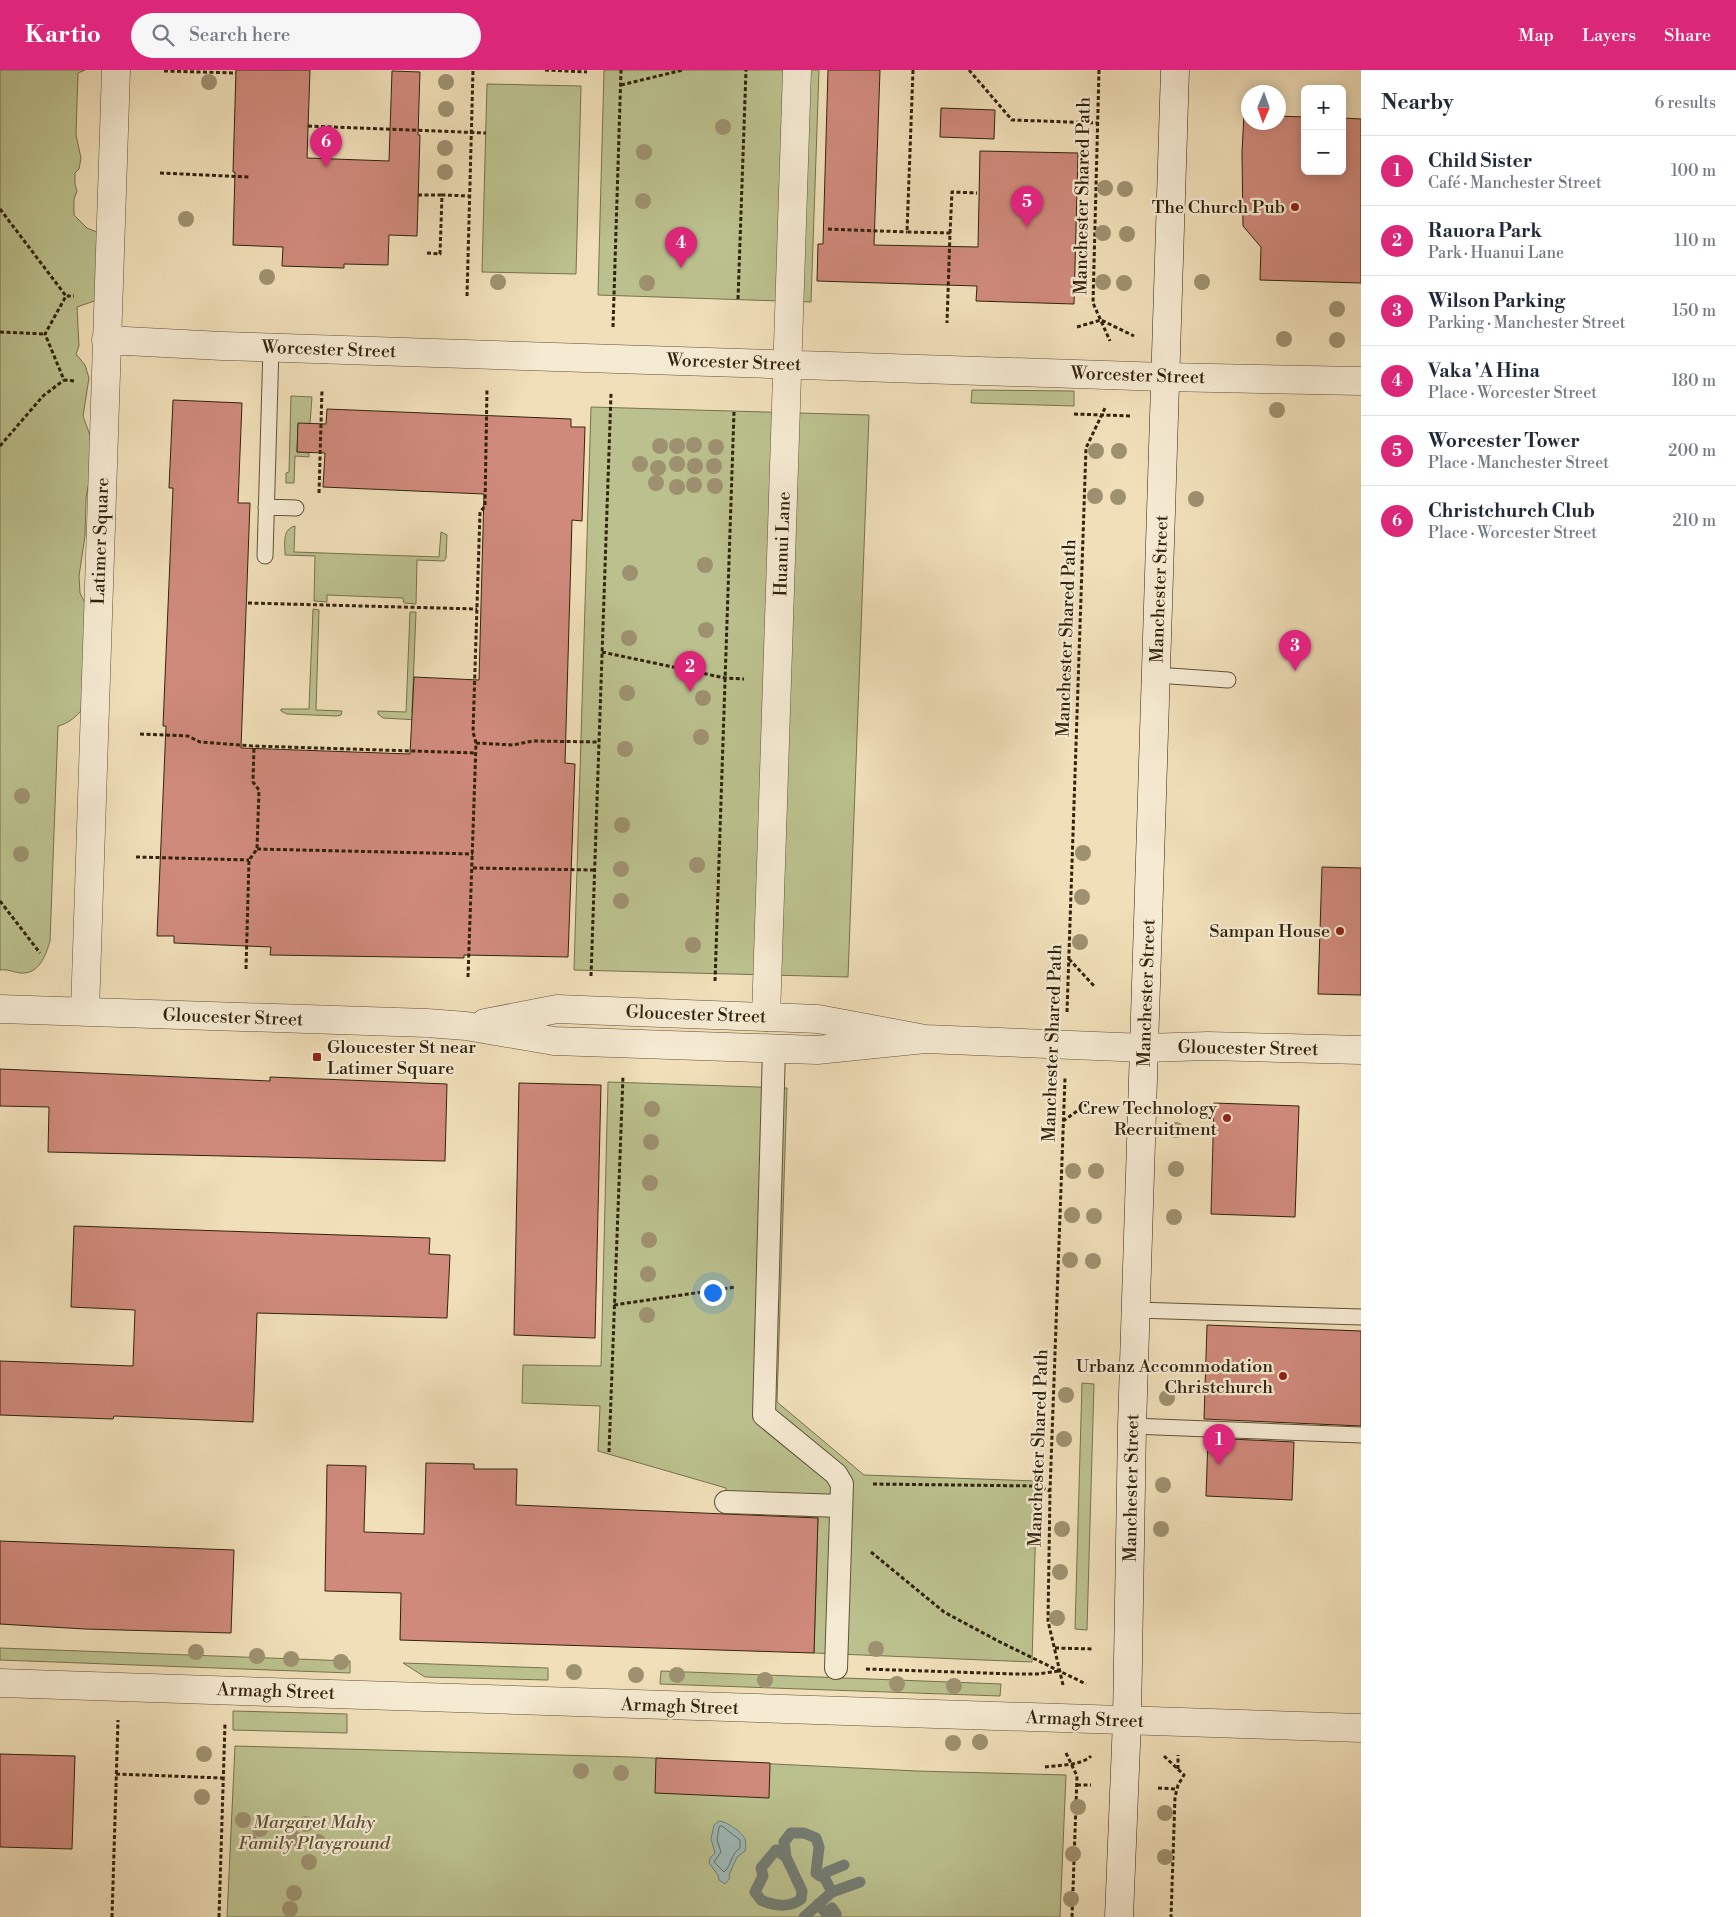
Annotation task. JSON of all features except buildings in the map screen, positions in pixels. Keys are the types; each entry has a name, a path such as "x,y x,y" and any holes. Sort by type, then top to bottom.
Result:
{"street":[{"name":"Latimer Square","path":"85,1011 116,70"},
{"name":"Huanui Lane","path":"766,1017 797,70"},
{"name":"Manchester Street","path":"1120,1917 1128,1720 1132,1426 1176,70"},
{"name":"Worcester Street","path":"106,340 1165,377 1361,381"},
{"name":"Gloucester Street","path":"0,1009 466,1026 554,1041 817,1050 925,1039"},
{"name":"Gloucester Street","path":"466,1026 557,1009 818,1019 925,1039 1145,1048 1208,1046 1361,1050"},
{"path":"774,1048 764,1415 836,1474 842,1484 836,1668"},
{"path":"726,1502 841,1506"},
{"name":"Armagh Street","path":"0,1683 1361,1728"}],"lane":[{"path":"265,556 271,347"},
{"path":"266,507 296,508"},
{"path":"1156,675 1228,680"},
{"path":"1136,1310 1361,1317"},
{"path":"1132,1426 1361,1435"}],"path":[{"path":"467,296 473,70"},
{"path":"545,70 588,72"},
{"path":"613,330 621,70"},
{"path":"621,85 683,70"},
{"path":"738,299 746,70"},
{"path":"907,232 913,70"},
{"path":"970,70 1012,120 1098,123"},
{"name":"Manchester Shared Path","path":"1099,70 1093,303 1114,349"},
{"path":"164,71 236,73"},
{"path":"308,126 486,133"},
{"path":"160,173 249,176"},
{"path":"948,323 952,192 977,193"},
{"path":"418,195 470,196"},
{"path":"427,254 440,254 442,195"},
{"path":"0,209 66,296"},
{"path":"828,229 950,233"},
{"path":"66,296 74,296"},
{"path":"45,334 66,296"},
{"path":"1077,327 1101,320 1137,337"},
{"path":"0,332 45,334"},
{"path":"45,334 64,380"},
{"path":"0,446 44,396 64,380 70,381"},
{"path":"590,982 611,385"},
{"path":"468,977 476,753 473,732 480,512 485,506 487,388"},
{"path":"319,494 322,389"},
{"name":"Manchester Shared Path","path":"1064,1689 1048,1621 1050,1490 1086,448 1109,400"},
{"path":"714,987 734,412"},
{"path":"1074,414 1134,416"},
{"path":"248,603 477,609"},
{"path":"602,652 725,678 778,680"},
{"path":"140,734 188,736 200,742 254,746 476,753"},
{"path":"476,743 513,745 533,741 599,742"},
{"path":"246,969 249,860 258,849 259,790 252,782 254,746"},
{"path":"258,849 473,854"},
{"path":"136,857 249,860"},
{"path":"472,868 594,870"},
{"path":"0,901 40,953"},
{"path":"1069,958 1094,986"},
{"path":"609,1452 622,1072"},
{"path":"1063,1121 1090,1102"},
{"path":"614,1305 735,1287 767,1288"},
{"path":"842,1484 1037,1486 1050,1490"},
{"path":"841,1528 944,1612 1094,1688"},
{"path":"1055,1648 1095,1649"},
{"path":"836,1668 1022,1674 1060,1671"},
{"path":"112,1917 119,1686"},
{"path":"219,1917 226,1689"},
{"path":"1063,1746 1077,1776 1072,1917"},
{"path":"1045,1767 1087,1760"},
{"path":"1171,1917 1175,1797 1184,1775 1178,1769"},
{"path":"116,1774 223,1778"},
{"path":"1077,1785 1093,1786"},
{"path":"1165,1789 1177,1789"}],"green space":[{"path":"0,70 85,70 78,73 76,135 81,158 79,169 75,173 77,191 74,199 74,215 87,228 102,234 97,300 77,307 79,346 76,354 85,365 89,378 83,416 91,438 91,472 86,498 85,536 79,576 80,593 86,605 88,645 87,692 80,712 70,721 58,726 50,941 41,963 27,973 0,970"},
{"path":"604,70 819,70 811,302 598,295"},
{"path":"487,84 581,86 576,274 482,272"},
{"path":"972,390 1074,391 1074,406 971,403"},
{"path":"291,396 312,397 310,424 298,424 297,452 309,453 309,457 295,456 294,483 286,483 286,473 289,472"},
{"path":"591,407 869,415 848,977 574,970"},
{"path":"295,526 294,552 439,557 441,532 447,535 446,558 444,561 417,560 416,604 404,603 403,598 327,595 327,602 314,601 315,556 285,555 286,534 288,530"},
{"path":"313,609 319,610 316,710 342,711 341,715 337,716 287,714 281,711 281,709 309,709"},
{"path":"410,612 416,612 412,712 436,721 383,718 378,714 378,711 406,712"},
{"path":"608,1082 787,1088 777,1402 864,1475 1037,1481 1032,1662 814,1653 818,1517 725,1513 726,1488 598,1451 600,1406 522,1403 523,1365 601,1366"},
{"path":"1082,1383 1094,1384 1087,1630 1075,1629"},
{"path":"0,1648 350,1661 350,1673 0,1660"},
{"path":"403,1663 548,1668 548,1680 425,1677"},
{"path":"661,1671 1001,1684 1000,1696 660,1684"},
{"path":"233,1711 347,1714 347,1733 233,1730"},
{"name":"Margaret Mahy Family Playground","path":"235,1746 631,1757 917,1771 1066,1775 1060,1917 227,1917"}],"water":[{"path":"719,1821 737,1830 746,1842 745,1851 737,1857 729,1875 730,1878 725,1884 719,1880 718,1875 709,1863 710,1858 715,1853 711,1839 714,1825"}],"waterway":[{"path":"786,1857 776,1850 761,1868 763,1876 755,1892 761,1900 771,1904 787,1905 801,1899 802,1891 786,1857 784,1842 791,1833 804,1833 816,1838 819,1847 816,1873 820,1876 824,1877 827,1872 844,1865"},
{"path":"824,1877 832,1892 860,1882"},
{"path":"804,1917 832,1892"},
{"path":"818,1904 826,1913 832,1908 836,1914 833,1917"}],"place":[{"name":"Christchurch Club","path":"326,167"},
{"name":"The Church Pub","path":"1295,207"},
{"name":"Worcester Tower","path":"1027,227"},
{"name":"Vaka 'A Hina","path":"681,268"},
{"name":"Wilson Parking","path":"1295,671"},
{"name":"Rauora Park","path":"690,692"},
{"name":"Sampan House","path":"1340,931"},
{"name":"Gloucester St near Latimer Square","path":"317,1057"},
{"name":"Crew Technology Recruitment","path":"1227,1118"},
{"name":"Urbanz Accommodation Christchurch","path":"1283,1376"},
{"name":"Child Sister","path":"1219,1465"}]}
